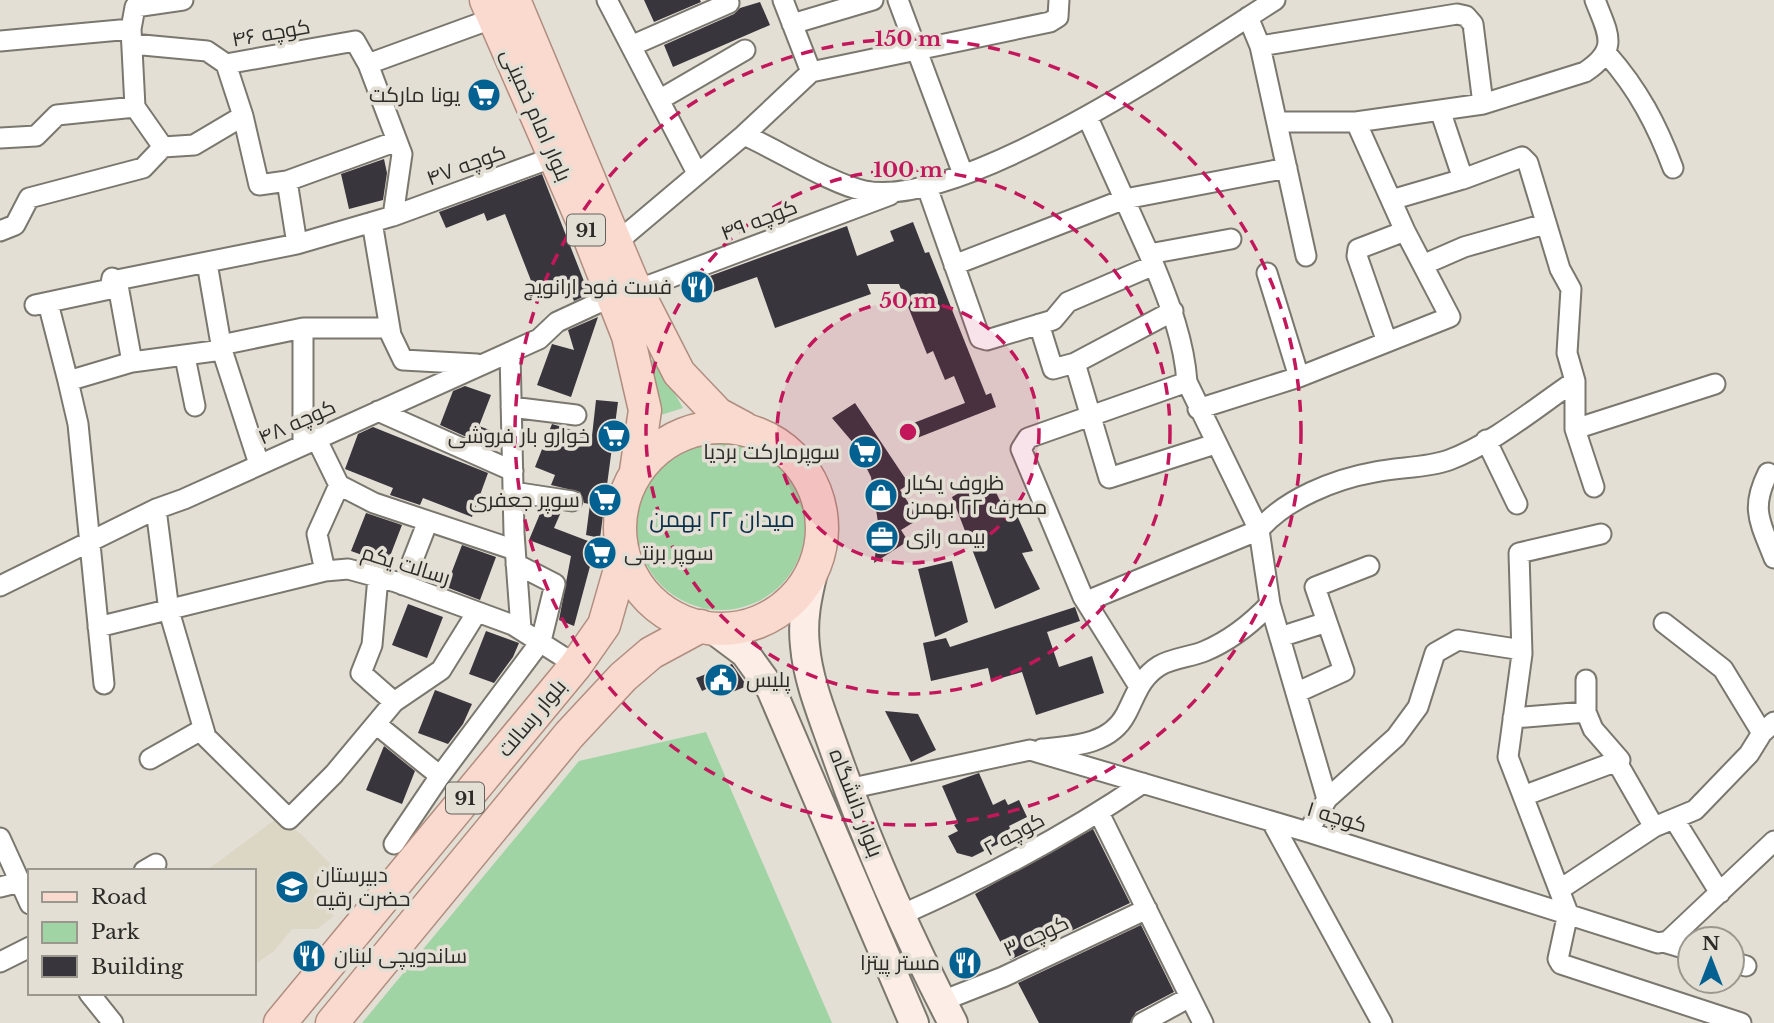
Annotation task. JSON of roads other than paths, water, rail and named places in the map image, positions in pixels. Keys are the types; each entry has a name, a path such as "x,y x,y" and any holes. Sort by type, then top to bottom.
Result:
{"main road":[{"name":"بلوار امام خمینی","path":"498,6 554,157 624,294 679,373 718,414 746,429"},
{"name":"بلوار امام خمینی","path":"498,6 616,243 628,336 645,410 636,471"},
{"name":"91","path":"713,427 746,429 772,440 796,458 813,484 822,513 822,542 813,572 796,598 772,615 746,627 707,627 683,623 658,609 636,585 623,559 619,528 623,497 636,471 658,447 683,432 713,427"},
{"name":"بلوار رسالت","path":"280,1023 576,665 604,625 623,559"},
{"name":"بلوار دانشگاه","path":"813,572 803,611 805,648 820,709 848,789 901,915 948,1012"},
{"name":"بلوار دانشگاه","path":"707,627 746,653 771,689 914,1023"},
{"name":"بلوار رسالت","path":"332,1023 569,735 622,677 651,653 707,627"}],"street":[{"path":"163,147 135,107 132,36 135,7 183,0"},
{"path":"607,0 697,173"},
{"path":"783,0 811,72"},
{"path":"792,24 873,0"},
{"path":"898,0 963,174"},
{"path":"616,243 744,135 811,72 1051,22 1058,18 1061,6 1059,0"},
{"path":"744,135 864,191 897,192 927,187 1068,128 1275,0"},
{"path":"1277,122 1356,122 1483,104 1585,72 1607,54 1609,41 1595,0"},
{"path":"631,46 729,3"},
{"path":"393,216 402,154 368,64 498,6"},
{"path":"1260,46 1457,14 1466,16 1473,24 1483,104"},
{"path":"1248,17 1260,46 1306,256"},
{"path":"0,41 132,36 207,51 226,64"},
{"name":"کوچه ۴۶","path":"287,181 259,185 243,116 226,64 355,41 368,64"},
{"path":"659,100 745,50"},
{"path":"1607,54 1631,82 1656,123 1674,168"},
{"path":"0,138 36,136 57,115 135,107"},
{"path":"1440,110 1463,179"},
{"path":"0,231 15,225 29,198 143,167 163,147 194,145 243,116"},
{"path":"1087,116 1173,311 1185,358 1187,382 1198,409 1259,530 1270,604 1298,692 1327,799"},
{"path":"1198,409 1299,377 1450,317 1425,264 1405,231 1356,122"},
{"path":"297,244 287,181 397,141"},
{"name":"کوچه ۴۷","path":"68,381 41,304 110,289 111,278 117,280 297,244 393,216 554,157"},
{"path":"1391,200 1463,179 1522,157 1528,163 1545,225 1571,289 1567,353 1575,381 1574,429 1594,487"},
{"path":"954,265 1125,200 1287,168"},
{"path":"927,187 980,338 987,340 1053,320 1068,302 1152,260 1231,239"},
{"name":"کوچه ۴۹","path":"624,294 897,192"},
{"path":"372,222 389,328 403,360 480,364"},
{"path":"1425,264 1464,247 1545,225"},
{"path":"1387,342 1357,256 1358,249 1405,231"},
{"path":"207,263 221,348 259,464"},
{"path":"1267,273 1299,377"},
{"path":"117,280 132,362"},
{"name":"کوچه ۴۸","path":"0,586 156,509 539,339 557,322 624,294"},
{"path":"1038,324 1053,369 1075,363 1173,311"},
{"path":"104,684 78,424 68,381 132,362 185,357 303,328 389,328"},
{"path":"303,328 309,441 339,485 374,503 428,521 515,557 555,584 541,641 440,776 394,844"},
{"path":"510,352 515,557 521,629"},
{"path":"185,357 195,406"},
{"path":"1075,363 1109,478 1215,444"},
{"path":"1083,597 1087,601 1096,600 1259,530 1273,513 1335,483 1373,472 1448,461 1486,440 1575,381"},
{"path":"1138,685 1083,597 1021,449 1028,438 1187,382"},
{"path":"1574,429 1714,384"},
{"path":"511,407 576,415"},
{"path":"378,411 513,471"},
{"path":"1486,440 1517,504"},
{"path":"1768,473 1758,493 1756,509 1774,558"},
{"path":"325,571 317,534 339,485"},
{"path":"513,492 572,501"},
{"path":"156,509 169,611 206,737 289,819 334,774 394,702 441,670 477,612"},
{"path":"403,585 428,521"},
{"path":"1601,534 1519,553 1522,654 1508,757 1568,913 1558,959 1564,966 1741,1023"},
{"path":"1298,692 1344,671 1315,587 1369,566"},
{"name":"رسالت یکم","path":"98,627 325,571 348,569 403,585 521,629 576,665"},
{"path":"378,577 372,645 361,673 394,702"},
{"path":"1030,750 1082,745 1112,734 1126,716 1138,685 1160,665 1205,651 1247,628 1270,604"},
{"path":"1280,637 1327,622"},
{"path":"1559,890 1654,827 1695,810 1749,754 1768,727 1723,669 1664,623"},
{"path":"1308,832 1327,799 1395,737 1418,707 1435,653 1458,640 1516,649 1522,654"},
{"path":"1586,680 1586,712 1594,729 1619,756 1618,764 1654,827"},
{"path":"1513,718 1586,712"},
{"path":"376,724 440,776"},
{"path":"150,759 203,729"},
{"name":"کوچه ۱","path":"848,789 1030,750 1308,832 1676,946"},
{"path":"1523,796 1618,764"},
{"name":"کوچه ۲","path":"901,915 959,890 1099,813 1143,782"},
{"path":"1099,813 1203,1023"},
{"path":"1674,819 1720,892"},
{"path":"1272,822 1382,1023"},
{"path":"0,838 28,900"},
{"path":"1663,943 1774,841"},
{"path":"0,887 20,882"},
{"name":"کوچه ۳","path":"948,1012 1003,977 1147,908"},
{"path":"0,962 28,948"},
{"path":"91,995 113,1023"},
{"path":"1142,1023 1190,997"}],"place":[{"name":"یونا مارکت","path":"484,95"},
{"name":"فست فود ارانویچ","path":"697,287"},
{"name":"خوارو بار فروشی","path":"614,436"},
{"name":"سوپرمارکت بردیا","path":"865,452"},
{"name":"ظروف یکبار مصرف ۲۲ بهمن","path":"881,495"},
{"name":"سوپر جعفری","path":"605,500"},
{"name":"بیمه رازی","path":"882,537"},
{"name":"سوپر برنتی","path":"600,553"},
{"name":"پلیس","path":"721,680"},
{"name":"دبیرستان حضرت رقیه","path":"292,887"},
{"name":"ساندویچی لبنان","path":"309,956"},
{"name":"مستر پیتزا","path":"965,963"}],"district":[{"name":"میدان ۲۲ بهمن","path":"722,519"}]}
